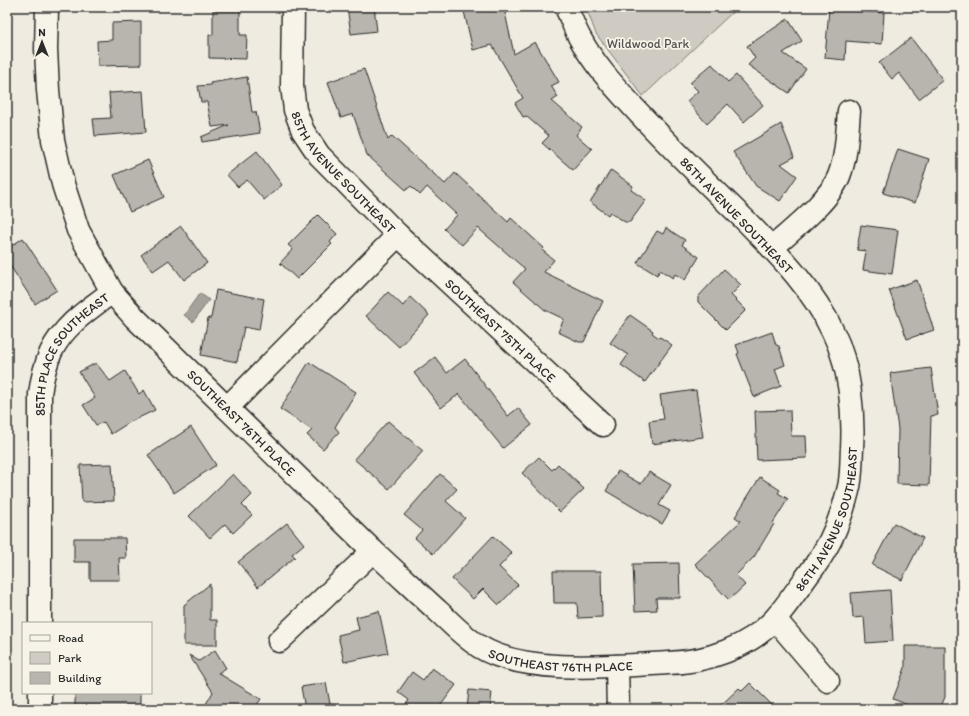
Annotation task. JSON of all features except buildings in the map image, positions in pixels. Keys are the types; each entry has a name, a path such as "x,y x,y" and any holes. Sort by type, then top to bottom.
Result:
{"street":[{"name":"85TH PLACE SOUTHEAST","path":"40,622 40,394 44,371 51,352 60,337 79,317 112,292 78,230 63,184 53,140 48,90 46,49 47,7"},
{"name":"85TH AVENUE SOUTHEAST","path":"227,408 398,235 319,155 303,131 295,110 292,86 293,7"},
{"name":"86TH AVENUE SOUTHEAST","path":"566,7 580,40 618,90 653,129 772,248 791,270 818,306 834,334 844,362 850,393 852,442 849,488 838,522 822,557 775,619"},
{"path":"772,248 825,199 839,177 845,156 849,112"},
{"name":"SOUTHEAST 75TH PLACE","path":"398,235 603,425"},
{"name":"SOUTHEAST 76TH PLACE","path":"112,292 135,318 373,551 462,633 480,647 504,658 559,666 617,666 688,662 715,656 738,645 756,635 775,619"},
{"path":"279,641 373,551"},
{"path":"775,619 828,681"},
{"path":"617,666 618,709"},
{"path":"40,694 40,709"}],"green space":[{"name":"Wildwood Park","path":"586,7 738,7 643,96 596,34"}],"shaded area":[{"path":"200,293 209,300 193,322 184,315"}]}
